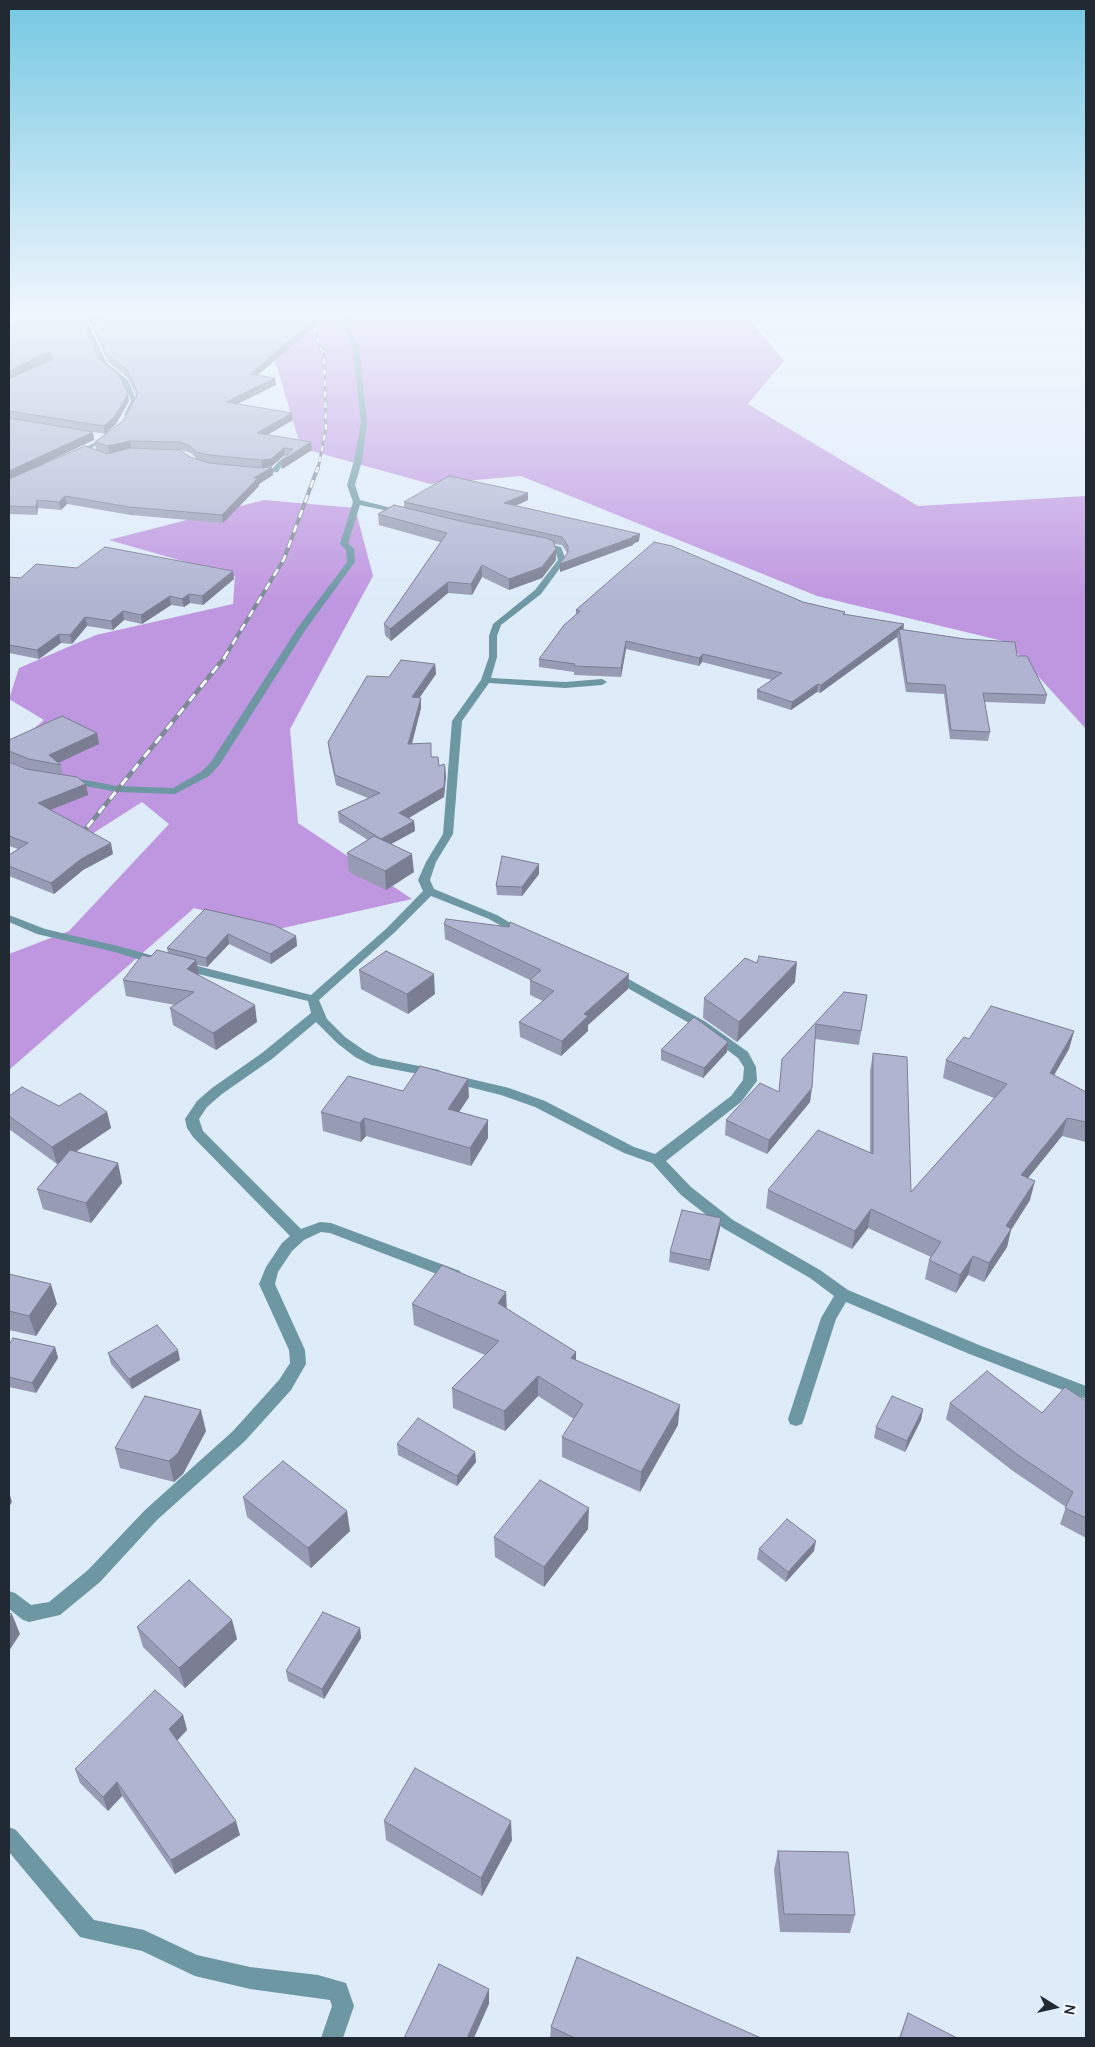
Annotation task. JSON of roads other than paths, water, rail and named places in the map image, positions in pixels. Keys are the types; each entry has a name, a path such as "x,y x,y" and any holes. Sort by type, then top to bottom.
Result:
{"street":[{"path":"124,421 128,413"},
{"path":"58,778 117,789 174,791 205,774 215,764 302,628 351,562 350,549 344,544 357,502 350,485 358,461 364,422 363,413"},
{"path":"69,458 90,452 114,432"},
{"path":"89,435 107,438"},
{"path":"252,471 275,470 281,462 288,458"},
{"path":"357,502 413,515"},
{"path":"531,938 493,917 429,891 424,880 431,862 448,834 457,720 486,680 493,656 493,636 497,624 538,592 562,560 558,549 532,542"},
{"path":"486,680 565,685 602,682"},
{"path":"313,999 391,930 429,891"},
{"path":"9,918 40,932 313,999"},
{"path":"601,969 628,981 702,1025 743,1054 750,1067 750,1081 736,1099 657,1160"},
{"path":"313,999 318,1014 345,1043 376,1062 421,1070 504,1092 540,1104 629,1150 657,1160 686,1191 728,1224 815,1274 843,1294 973,1349 1086,1393"},
{"path":"299,1236 198,1134 192,1119 202,1104 217,1091 267,1056 318,1014"},
{"path":"9,1600 28,1614 54,1609 94,1576 151,1515 239,1436 285,1385 298,1364 297,1350 267,1284 271,1271 287,1247 299,1236 320,1227 331,1228 464,1279"},
{"path":"796,1420 829,1318 843,1294"},
{"path":"9,1837 88,1929 144,1941 194,1965 250,1978 318,1986 338,1991 343,2006 332,2038"}],"railway":[{"path":"318,469 326,429 326,413"},
{"path":"224,658 284,559 318,467"},
{"path":"76,841 225,657"}]}
